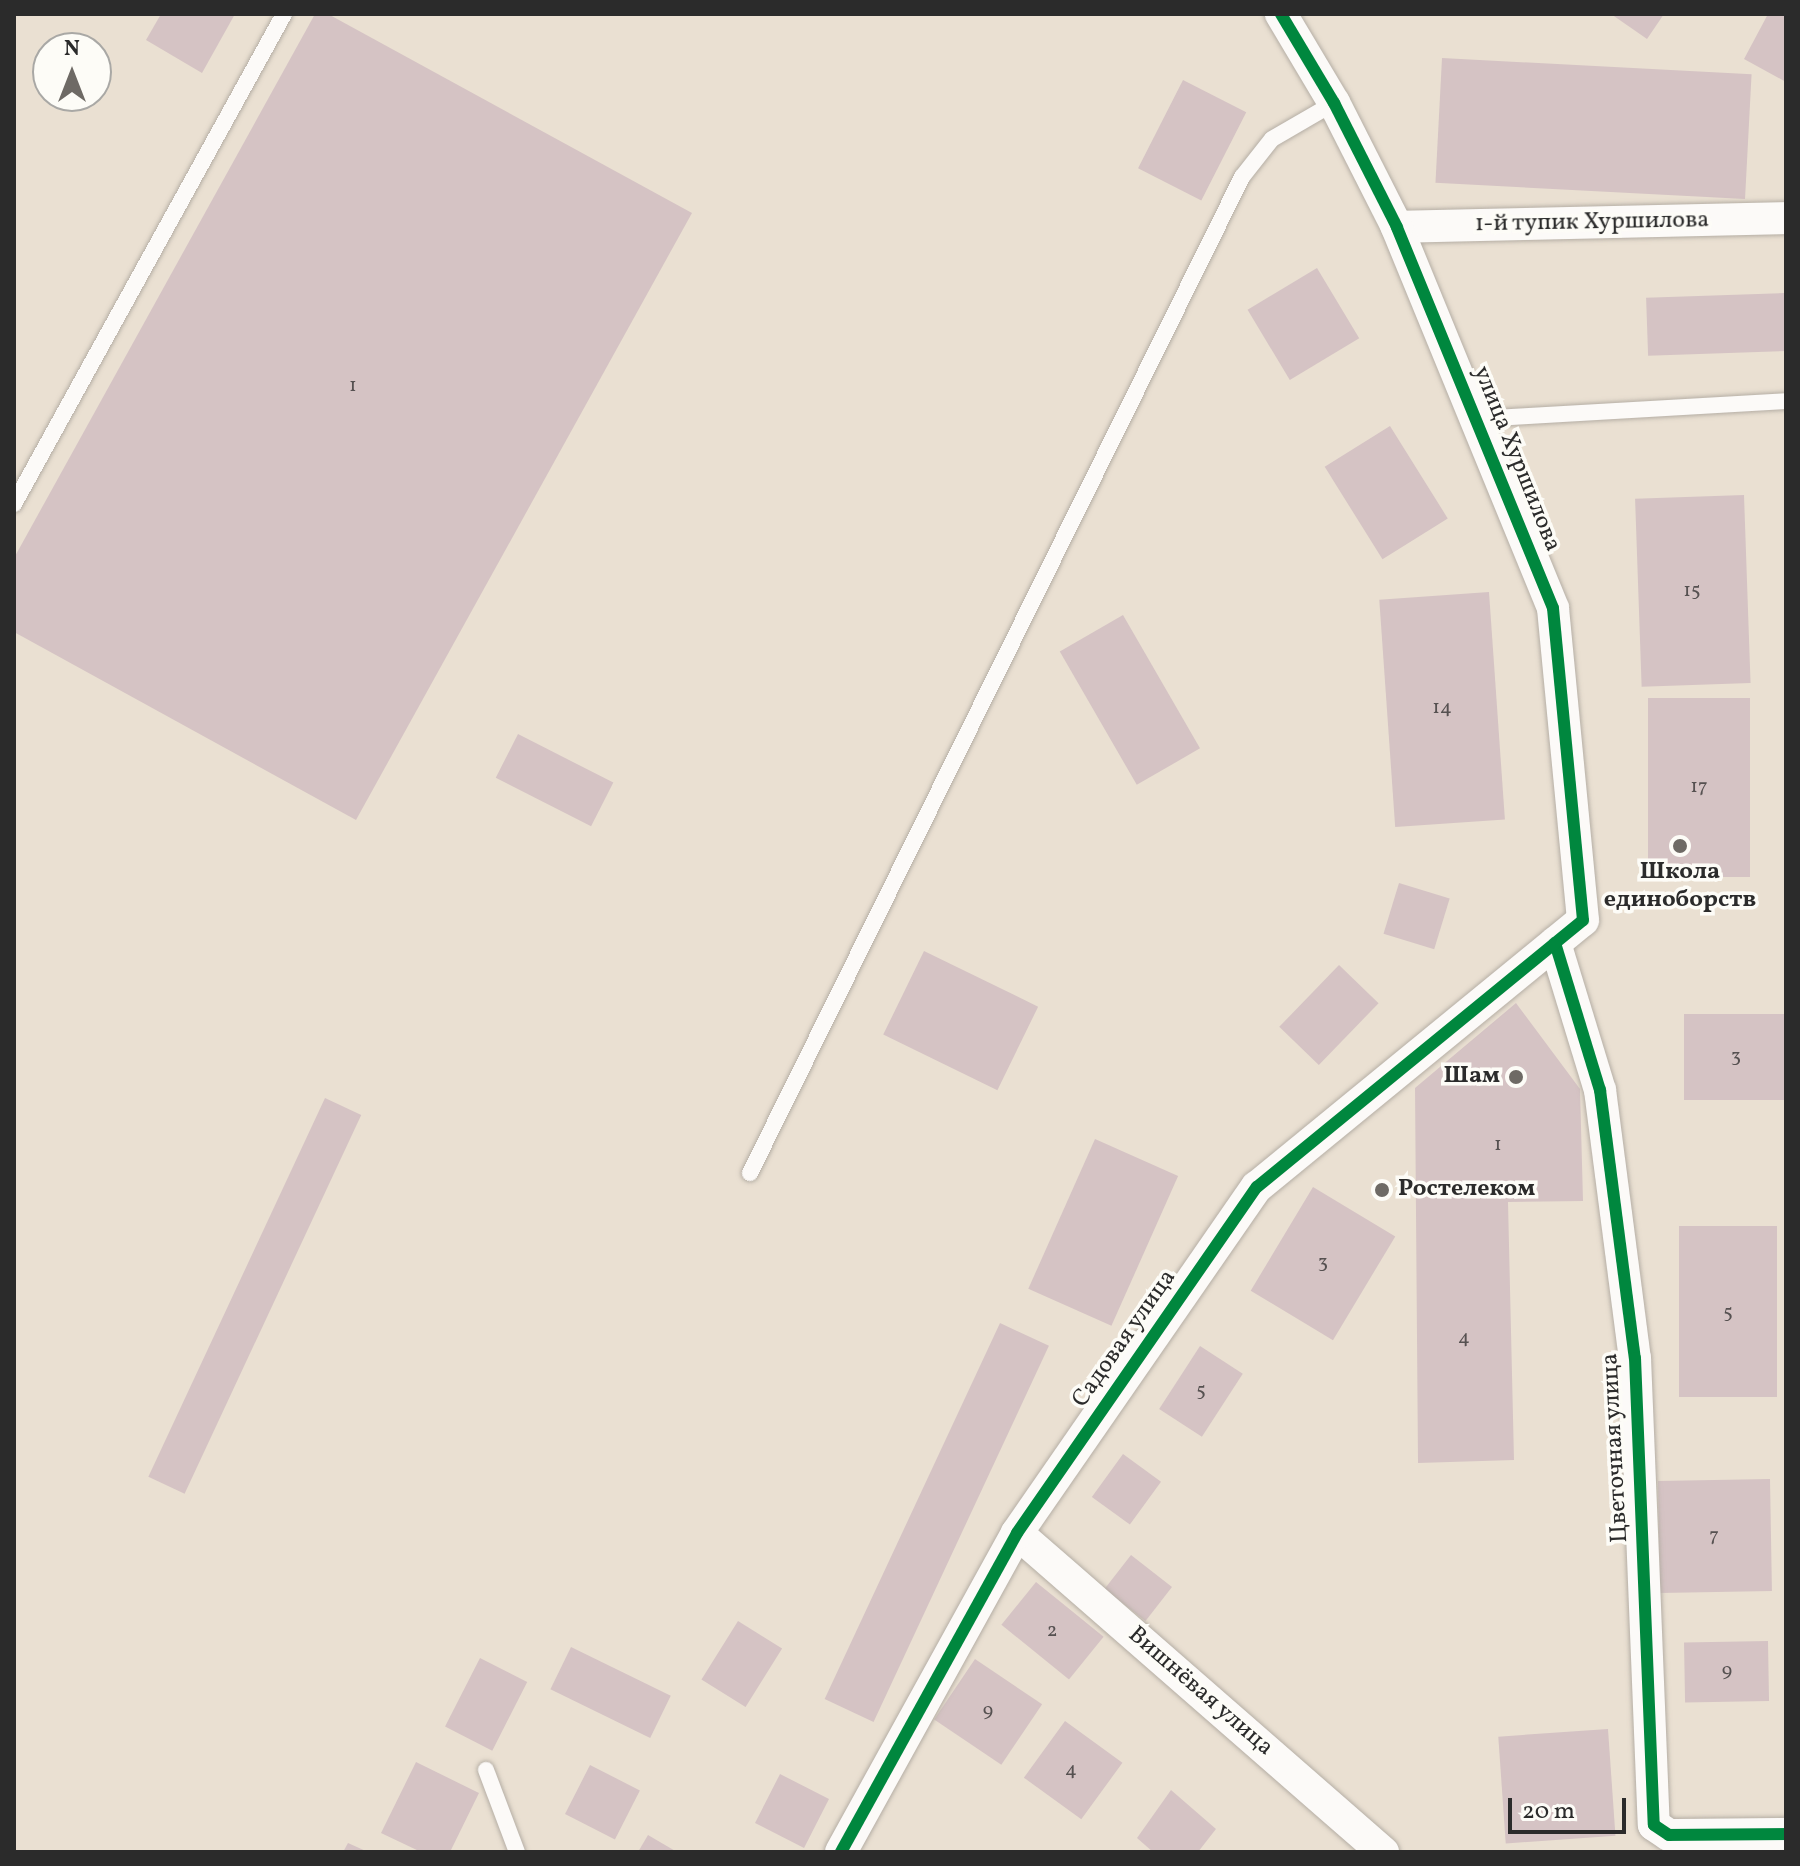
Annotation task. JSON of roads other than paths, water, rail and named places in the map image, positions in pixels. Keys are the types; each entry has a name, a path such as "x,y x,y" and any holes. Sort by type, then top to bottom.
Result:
{"street":[{"name":"улица Хуршилова","path":"1281,14 1334,103 1397,227 1553,608 1583,920 1555,943"},
{"name":"1-й тупик Хуршилова","path":"1397,227 1786,218"},
{"name":"Садовая улица","path":"841,1852 1017,1533 1257,1187 1555,943"},
{"name":"Цветочная улица","path":"1555,943 1600,1090 1635,1358 1654,1825 1669,1835 1786,1834"},
{"name":"Вишнёвая улица","path":"1017,1533 1383,1852"}],"lane":[{"path":"14,504 284,14"},
{"path":"750,1173 1242,177 1272,139 1334,103"},
{"path":"1476,419 1786,401"},
{"path":"486,1770 517,1852"}],"place":[{"name":"Школа единоборств","path":"1680,846"},
{"name":"Шам","path":"1516,1077"},
{"name":"Ростелеком","path":"1382,1190"}]}
